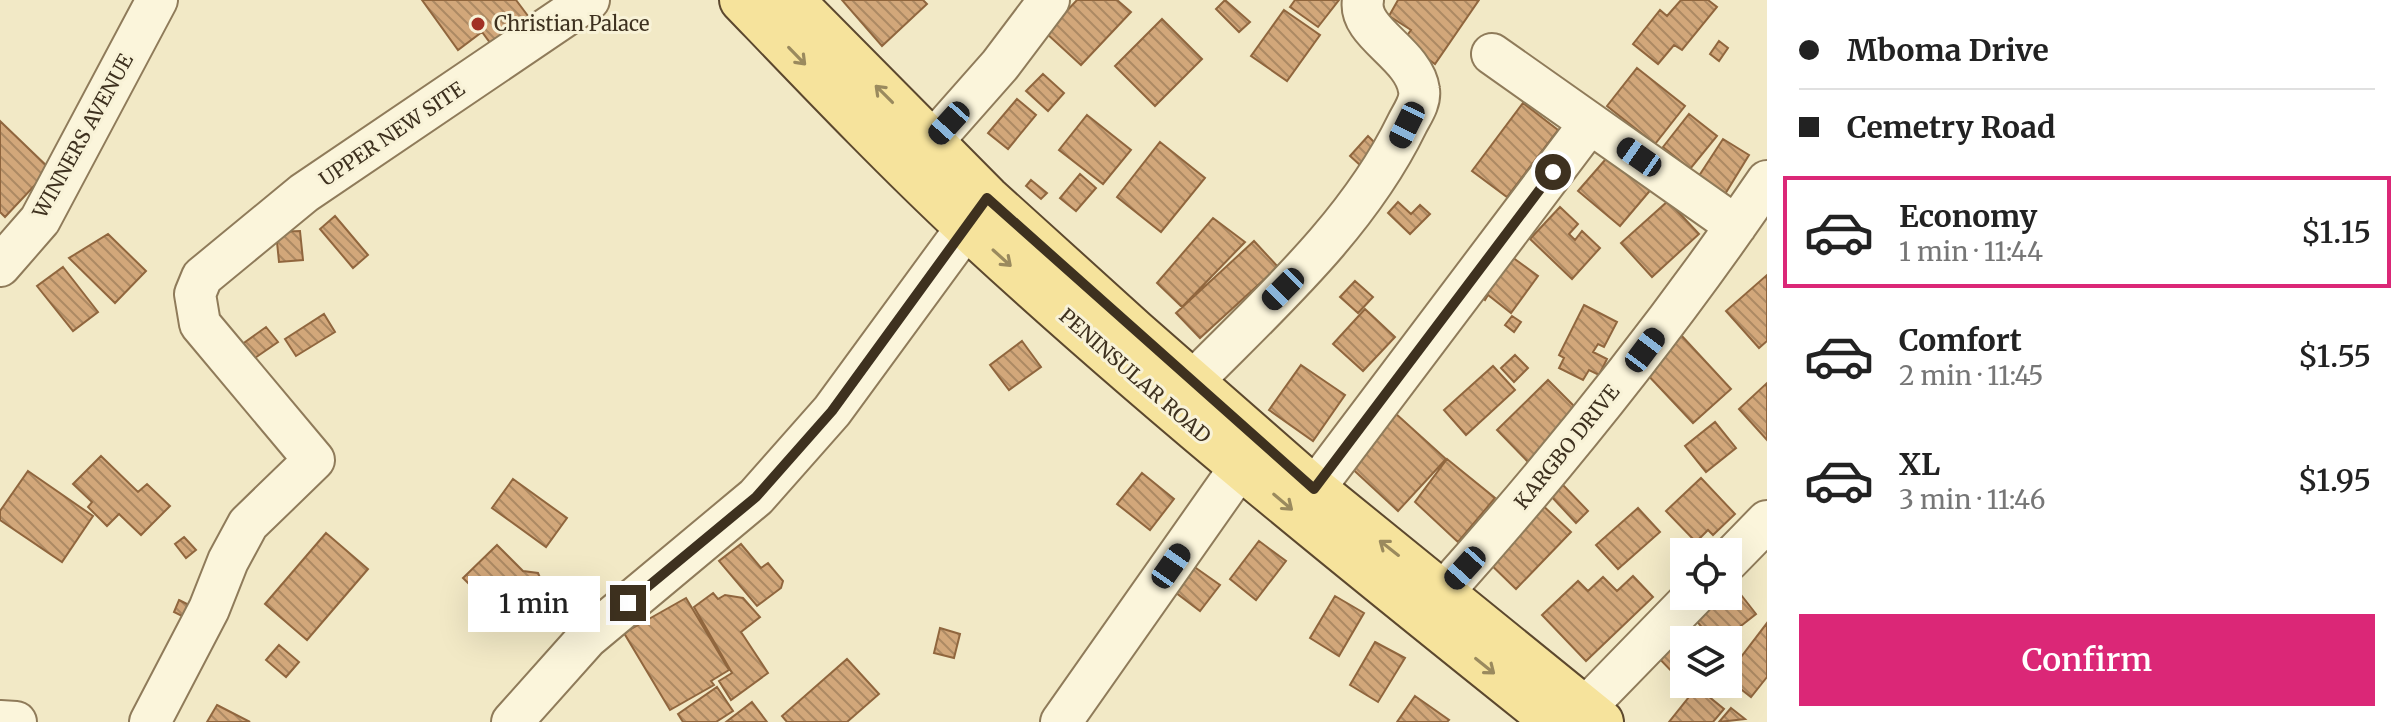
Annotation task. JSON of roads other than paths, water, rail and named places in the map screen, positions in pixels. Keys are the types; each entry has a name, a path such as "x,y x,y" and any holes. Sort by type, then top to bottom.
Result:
{"main road":[{"name":"PENINSULAR ROAD","path":"742,0 976,212 1192,382 1314,489 1444,591 1580,718"},
{"name":"PENINSULAR ROAD","path":"791,0 932,142 976,212 1111,357 1241,466 1580,718"}],"street":[{"name":"WINNERS AVENUE","path":"0,266 40,220 157,0"},
{"name":"UPPER NEW SITE","path":"150,722 209,609 228,561 248,524 314,460 200,324 195,294 202,277 304,193 589,0"},
{"path":"932,142 1000,65 1049,0"},
{"path":"1192,382 1333,236 1397,145 1417,105 1420,91 1411,66 1369,24 1361,10 1363,0"},
{"path":"1492,54 1736,226"},
{"path":"1314,489 1590,123"},
{"name":"KARGBO DRIVE","path":"1444,591 1548,475 1767,181"},
{"path":"512,722 587,638 756,497 832,411 976,212"},
{"path":"1061,722 1241,466"},
{"path":"1742,547 1767,521"},
{"path":"1580,718 1681,610"},
{"path":"0,721 16,722"}],"place":[{"name":"Christian Palace","path":"478,24"}]}
